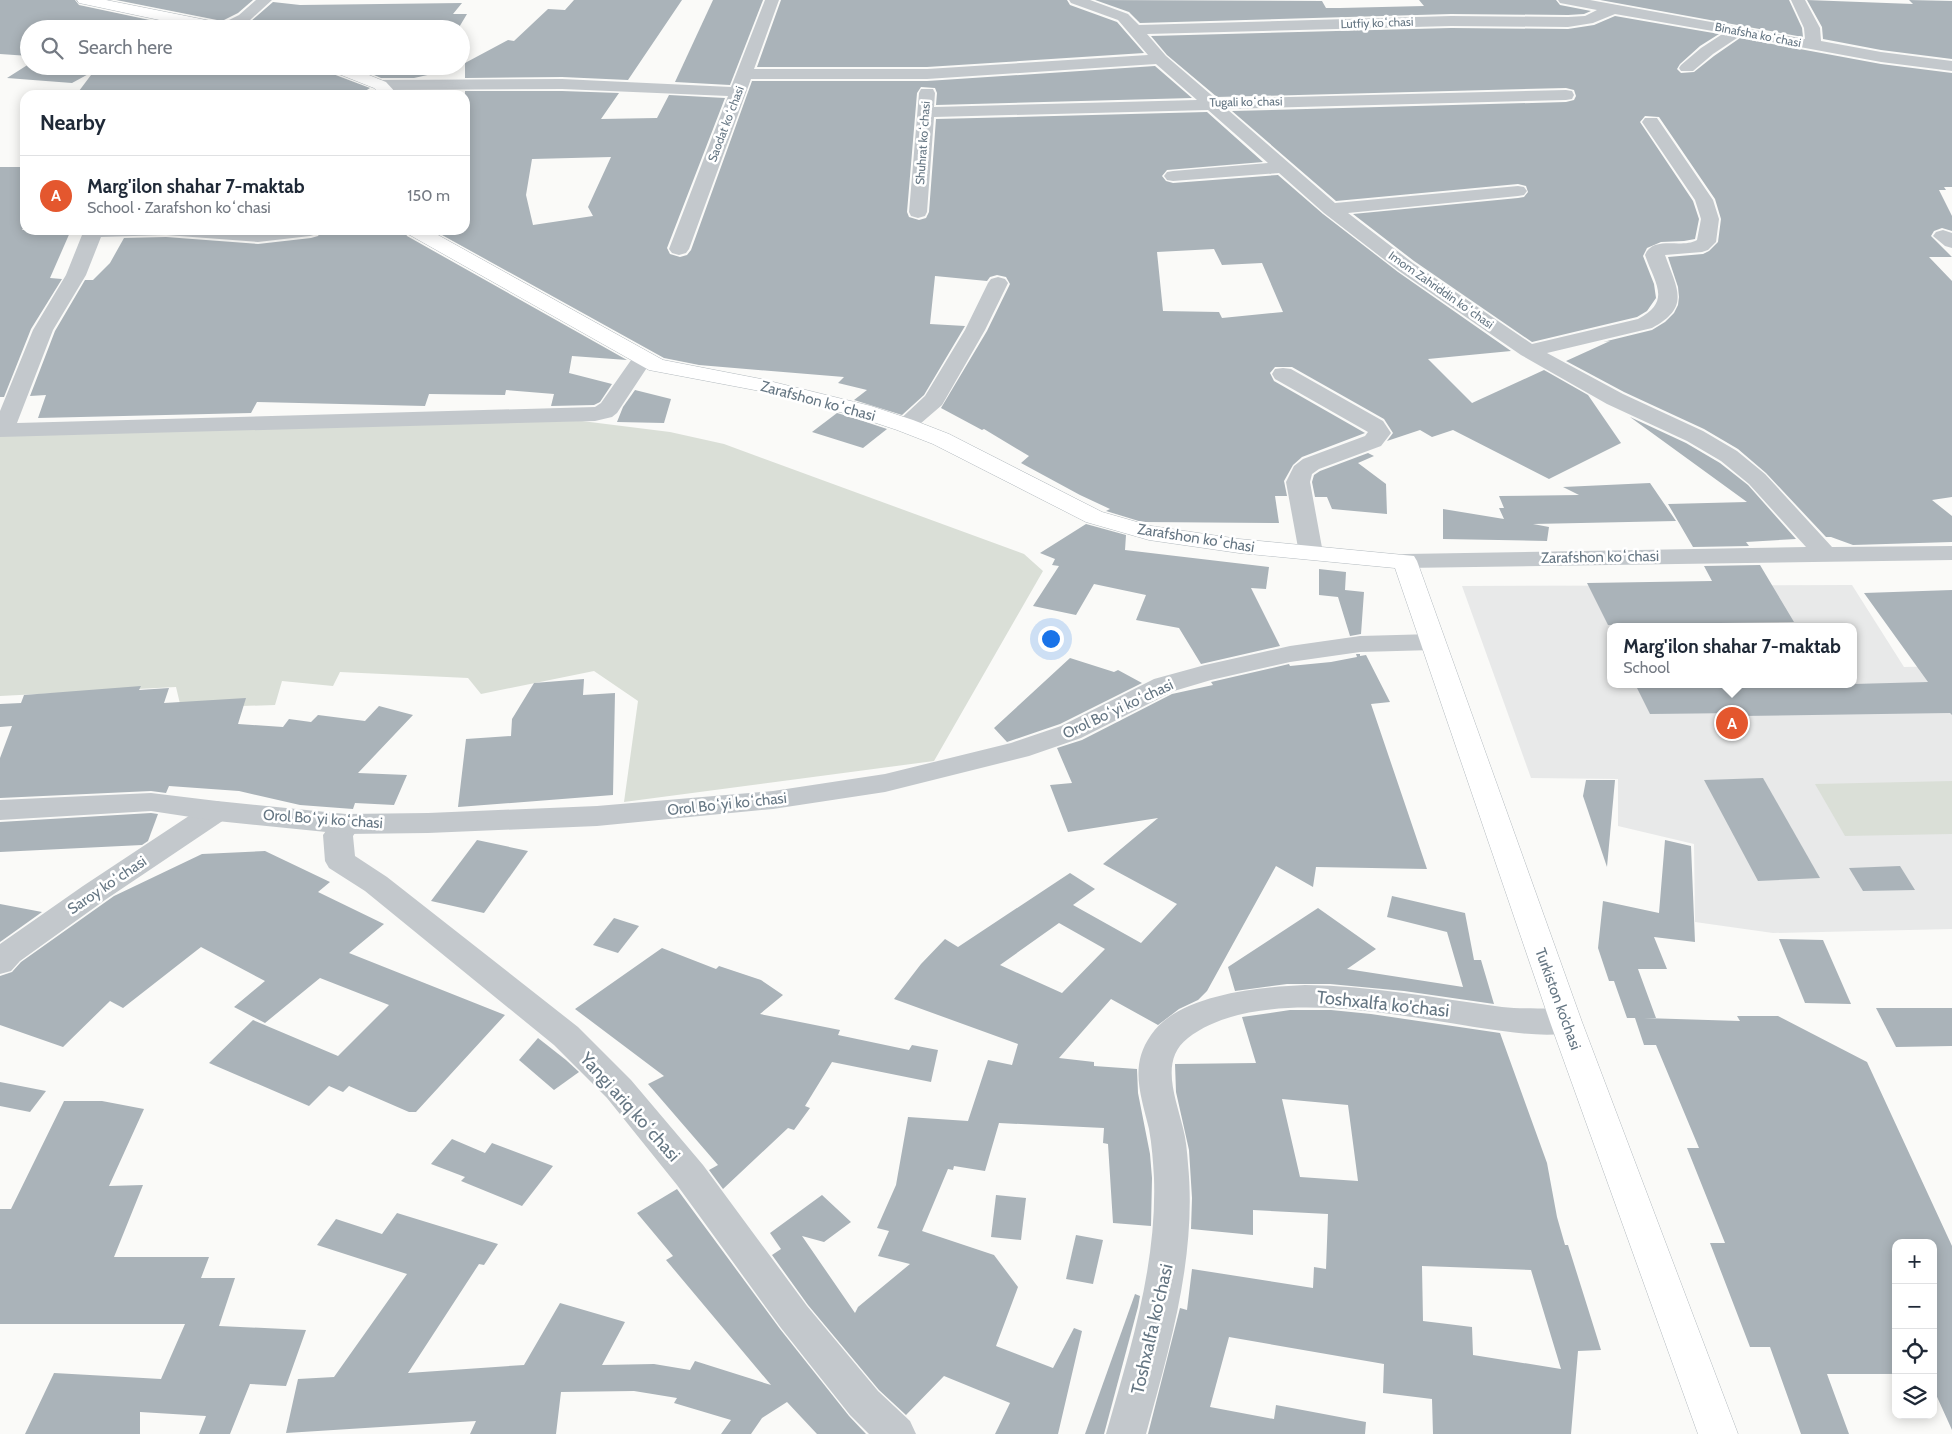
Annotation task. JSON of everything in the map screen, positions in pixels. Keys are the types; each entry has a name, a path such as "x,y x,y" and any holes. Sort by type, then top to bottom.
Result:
{"main road":[{"path":"84,0 185,20"},
{"path":"352,75 385,90"},
{"name":"Zarafshon koʻchasi","path":"424,235 657,365 761,385 863,411 905,425 1010,474 1094,518 1149,533 1239,546 1404,561"},
{"name":"Turkiston ko’chasi","path":"1404,561 1566,1022 1718,1434"}],"street":[{"path":"240,20 265,0"},
{"name":"Saodat koʻchasi","path":"679,249 772,0"},
{"name":"Imom Zahriddin koʻchasi","path":"1076,0 1123,17 1137,30 1160,59 1331,209 1406,267 1528,351 1615,399 1695,436 1730,456 1757,478 1825,554"},
{"name":"Binafsha koʻchasi","path":"1565,0 1613,5 1813,45 1881,57 1952,66"},
{"path":"1798,0 1812,28 1813,45"},
{"name":"Lutfiy koʻchasi","path":"1137,30 1452,21 1568,22 1588,20 1613,5"},
{"path":"1687,68 1707,51 1738,31"},
{"path":"745,74 927,74 1160,59"},
{"name":"Shuhrat koʻchasi","path":"918,212 927,112 927,74"},
{"path":"385,90 562,84 738,92"},
{"name":"Tugali koʻchasi","path":"927,112 1566,95"},
{"path":"1528,351 1645,324 1655,320 1663,315 1670,302 1655,255 1656,252 1666,249 1697,247 1704,245 1706,242 1710,219 1704,200 1651,122"},
{"path":"1173,176 1226,173 1283,166"},
{"path":"1331,209 1518,191"},
{"path":"92,235 76,275 43,330 2,430 595,414 604,412 609,408 643,357"},
{"path":"243,235 267,235"},
{"path":"905,425 934,400 975,330 998,283"},
{"path":"1283,374 1375,426 1380,433 1373,441 1311,464 1302,471 1298,482 1311,553"},
{"name":"Zarafshon koʻchasi","path":"1404,561 1825,554 1952,554"},
{"name":"Orol Boʻyi koʻchasi","path":"0,810 151,802 217,811 346,824 428,823 597,816 773,800 885,783 1019,750 1071,732 1164,685 1205,673 1290,654 1360,644 1433,642"},
{"name":"Saroy koʻchasi","path":"0,963 9,953 94,893 217,811"},
{"name":"Yangi ariq koʻchasi","path":"346,824 338,835 340,861 376,884 566,1036 619,1089 690,1175 794,1317 864,1403 896,1434"},
{"name":"Toshxalfa ko'chasi","path":"1126,1434 1150,1351 1164,1287 1171,1239 1168,1140 1156,1095 1154,1075 1157,1056 1162,1042 1179,1026 1204,1013 1232,1004 1303,996 1337,996 1388,1001 1508,1019 1566,1022"}],"shaded area":[{"path":"582,421 670,432 724,444 1024,554 1043,571 934,761 624,802 638,701 594,671 481,694 468,678 340,672 333,686 282,681 275,705 181,708 176,687 0,696 0,425"},
{"path":"1852,585 1904,667 1952,666 1952,929 1773,933 1695,922 1694,844 1618,826 1618,779 1531,778 1462,586"},
{"path":"1952,781 1952,834 1845,836 1815,784"}],"building":[{"path":"0,0 75,0 79,5 150,20 20,20 20,55 0,54"},
{"path":"116,0 253,0 238,13 224,20"},
{"path":"574,0 682,0 628,80 562,77 465,78 465,75 470,75 470,60 508,40 514,41 548,9 565,10"},
{"path":"713,0 763,0 730,85 675,82"},
{"path":"781,0 1067,0 1070,5 1117,22 1144,53 927,67 757,67"},
{"path":"1095,0 1322,1 1326,8 1340,8 1424,6 1419,0 1556,0 1560,5 1591,11 1584,14 1568,15 1451,14 1140,23 1129,12"},
{"path":"1600,0 1789,0 1802,28 1803,37"},
{"path":"1807,0 1913,4 1909,0 1952,1 1952,59 1881,50 1823,39 1822,27"},
{"path":"273,2 300,5 462,3 453,14 467,14 463,20 252,20"},
{"path":"1615,16 1719,34 1700,46 1680,64 1677,69 1681,73 1694,72 1740,38 1881,64 1952,73 1952,187 1944,187 1946,190 1939,190 1952,216 1952,231 1942,228 1934,231 1931,236 1952,257 1929,257 1952,281 1952,497 1932,500 1952,516 1952,542 1853,545 1826,537 1766,473 1738,449 1704,429 1624,392 1566,361 1610,341 1603,342 1652,330 1665,322 1674,313 1679,297 1678,287 1668,257 1703,254 1718,242 1721,219 1715,199 1659,117 1645,116 1640,122 1693,201 1699,219 1695,239 1661,242 1647,248 1643,256 1654,284 1656,298 1647,311 1637,317 1532,342 1414,261 1353,214 1518,198 1524,197 1528,192 1526,186 1518,184 1336,201 1232,111 1566,102 1574,100 1576,96 1574,90 1566,88 1217,97 1167,55 1151,36 1451,28 1568,29 1594,25"},
{"path":"1155,66 1192,98 936,105 937,93 935,88 921,87 917,93 907,212 909,217 919,220 926,218 929,212 936,119 1207,112 1263,162 1167,170 1162,176 1166,181 1173,183 1278,175 1323,214 1398,272 1511,351 1428,359 1472,403 1544,370 1588,395 1621,443 1549,479 1453,430 1432,437 1420,430 1387,441 1393,433 1384,419 1292,367 1275,367 1270,373 1274,381 1365,433 1302,457 1293,465 1284,481 1287,496 1275,496 1279,523 1142,522 1106,511 1110,509 1021,463 1029,456 984,429 982,430 941,408 987,331 1010,284 1006,277 997,275 990,277 987,281 935,276 930,324 965,326 924,395 902,415 854,400 867,390 838,383 844,377 699,365 664,358 442,235 470,235 470,91 619,93 601,119 657,118 669,95 725,98 667,248 670,254 680,257 687,255 691,250 752,81 927,81","holes":["611,157 588,207 593,216 533,225 526,195 532,159","1214,249 1222,265 1262,263 1283,312 1222,318 1219,312 1163,311 1157,252"]},
{"path":"20,70 20,75 87,75 72,83 7,78"},
{"path":"91,75 336,75 370,88 367,90 80,90"},
{"path":"374,75 428,75 414,78 381,78"},
{"path":"0,167 20,167 20,235 69,235 50,278 62,279 31,329 4,397 0,397"},
{"path":"406,235 627,360 572,356 569,373 612,384 600,402 594,405 551,406 554,394 506,390 505,395 429,394 425,406 257,402 251,413 38,418 46,395 30,396 55,331 85,280 93,280 110,263 124,238 166,237 258,244 318,236"},
{"path":"635,390 671,399 664,423 617,422 623,407"},
{"path":"837,413 887,429 863,448 812,432"},
{"path":"1630,417 1686,443 1720,463 1748,485 1796,539 1746,542 1749,546 1693,547 1668,504 1747,502"},
{"path":"1368,453 1374,456 1358,463 1386,484 1387,514 1332,509 1327,497 1315,497 1312,482 1314,475"},
{"path":"1650,483 1676,521 1533,524 1549,527 1547,541 1443,539 1443,509 1504,519 1499,508 1504,508 1499,496 1579,495 1563,487"},
{"path":"1086,524 1126,535 1125,550 1269,567 1266,589 1251,588 1280,646 1201,664 1179,628 1136,620 1146,595 1094,584 1076,615 1033,606 1059,566 1052,565 1055,559 1040,553"},
{"path":"1760,565 1794,622 1607,623 1587,583 1712,581 1704,566"},
{"path":"1319,569 1346,572 1345,590 1364,592 1361,634 1350,636 1338,597 1319,595"},
{"path":"1952,590 1952,715 1950,713 1741,716 1739,713 1650,714 1637,688 1857,688 1857,684 1928,682 1864,593"},
{"path":"1356,654 1360,654 1360,656 1366,655 1390,702 1371,704 1427,869 1316,867 1313,887 1276,866 1207,991 1198,1000 1179,1009 1158,1025 1111,999 1059,1058 1094,1062 1094,1066 1137,1069 1138,1093 1150,1154 1152,1178 1151,1226 1113,1223 1108,1144 1103,1143 1104,1128 999,1123 985,1171 954,1166 953,1170 948,1169 922,1231 994,1255 1018,1287 996,1346 1053,1368 1074,1328 1082,1331 1058,1434 995,1434 1010,1403 944,1376 906,1415 879,1390 808,1305 772,1255 781,1249 770,1233 822,1195 851,1222 824,1242 802,1236 855,1313 858,1307 910,1264 878,1256 889,1231 877,1228 896,1185 908,1117 968,1121 988,1060 1012,1065 1018,1044 894,999 921,964 945,939 958,947 1070,873 1095,889 1073,905 1141,943 1177,904 1103,864 1158,818 1068,832 1050,785 1072,783 1057,748 1082,740 1172,694 1213,685 1211,682 1289,664 1290,666 1331,662 1357,657","holes":["1059,923 1105,949 1062,993 1000,965"]},
{"path":"1070,658 1114,672 1118,670 1142,683 1060,724 1007,742 994,728"},
{"path":"584,679 583,695 615,693 613,795 458,807 466,739 511,736 512,719 534,683"},
{"path":"141,686 139,690 169,688 164,703 246,698 238,724 283,727 289,719 311,722 318,715 365,721 379,706 413,715 358,773 407,775 394,805 355,803 353,809 300,805 239,791 169,786 166,793 151,791 0,798 0,758 12,726 0,727 0,704 21,703 24,695"},
{"path":"1763,778 1820,878 1758,881 1704,780"},
{"path":"1586,780 1615,780 1607,867 1583,796"},
{"path":"158,814 148,841 142,845 0,852 0,822"},
{"path":"477,840 528,851 484,913 431,901"},
{"path":"1665,840 1691,846 1695,942 1654,937 1667,969 1638,969 1656,1018 1644,1018 1740,1021 1737,1016 1778,1016 1867,1062 1952,1246 1952,1430 1937,1397 1937,1239 1892,1239 1892,1374 1827,1374 1849,1434 1801,1434 1770,1347 1750,1347 1710,1243 1725,1243 1687,1148 1699,1148 1656,1045 1644,1045 1635,1018 1627,1018 1614,981 1609,981 1598,948 1603,901 1659,913"},
{"path":"265,851 330,882 318,892 384,924 349,953 505,1015 416,1112 409,1112 349,1086 343,1092 329,1086 309,1106 209,1063 253,1020 338,1056 389,1005 320,978 265,1023 234,1007 265,981 201,947 123,1008 110,1001 63,1047 0,1025 0,976 12,972 21,962 114,896 202,854"},
{"path":"1900,866 1915,890 1863,891 1849,868"},
{"path":"1392,896 1465,913 1474,960 1481,960 1494,1004 1404,991 1330,984 1287,984 1235,991 1228,967 1318,908 1376,949 1347,969 1463,987 1447,932 1387,917"},
{"path":"0,904 42,912 0,942"},
{"path":"614,918 639,926 618,953 593,945"},
{"path":"1779,939 1823,940 1851,1004 1805,1003"},
{"path":"662,948 716,969 719,966 761,980 783,995 760,1014 840,1030 838,1035 909,1050 912,1045 938,1050 931,1082 832,1062 805,1106 810,1108 794,1130 788,1128 723,1189 709,1170 718,1165 648,1084 664,1076 575,1009"},
{"path":"1876,1008 1952,1008 1952,1046 1896,1047"},
{"path":"1290,1010 1331,1010 1500,1033 1547,1163 1557,1217 1565,1245 1568,1245 1601,1350 1578,1351 1571,1434 1433,1434 1432,1399 1383,1393 1384,1364 1229,1337 1210,1407 1274,1419 1276,1405 1366,1422 1365,1434 1148,1434 1180,1308 1187,1310 1192,1269 1313,1288 1314,1267 1326,1269 1328,1214 1253,1210 1253,1235 1191,1229 1192,1198 1189,1150 1176,1092 1175,1064 1256,1063 1242,1017","holes":["1282,1099 1348,1105 1358,1181 1300,1177","1422,1266 1531,1270 1561,1369 1473,1355 1472,1327 1423,1321"]},
{"path":"538,1038 579,1072 554,1090 519,1060"},
{"path":"0,1082 46,1091 30,1112 0,1106"},
{"path":"64,1101 102,1101 144,1109 109,1186 143,1185 114,1257 209,1257 201,1278 235,1278 219,1326 306,1330 286,1386 250,1384 230,1434 199,1434 206,1416 140,1412 140,1434 25,1434 54,1373 161,1379 185,1324 0,1324 0,1209 11,1209"},
{"path":"452,1139 485,1153 492,1143 553,1166 522,1206 461,1181 465,1177 431,1164"},
{"path":"677,1189 780,1329 849,1416 866,1434 817,1434 787,1402 762,1418 751,1434 721,1434 731,1420 674,1403 677,1398 634,1391 561,1392 556,1434 470,1434 476,1421 286,1433 298,1379 334,1377 407,1274 317,1245 336,1219 382,1234 397,1213 498,1244 484,1265 479,1264 408,1373 524,1365 560,1303 625,1322 602,1365 654,1364 690,1370 695,1361 771,1385 666,1260 673,1256 637,1213"},
{"path":"996,1195 1026,1198 1021,1240 991,1237"},
{"path":"1076,1235 1103,1240 1093,1284 1066,1279"},
{"path":"1135,1294 1140,1296 1138,1307 1104,1434 1085,1434"}],"place":[{"name":"Marg'ilon shahar 7-maktab","path":"1732,723"}]}
